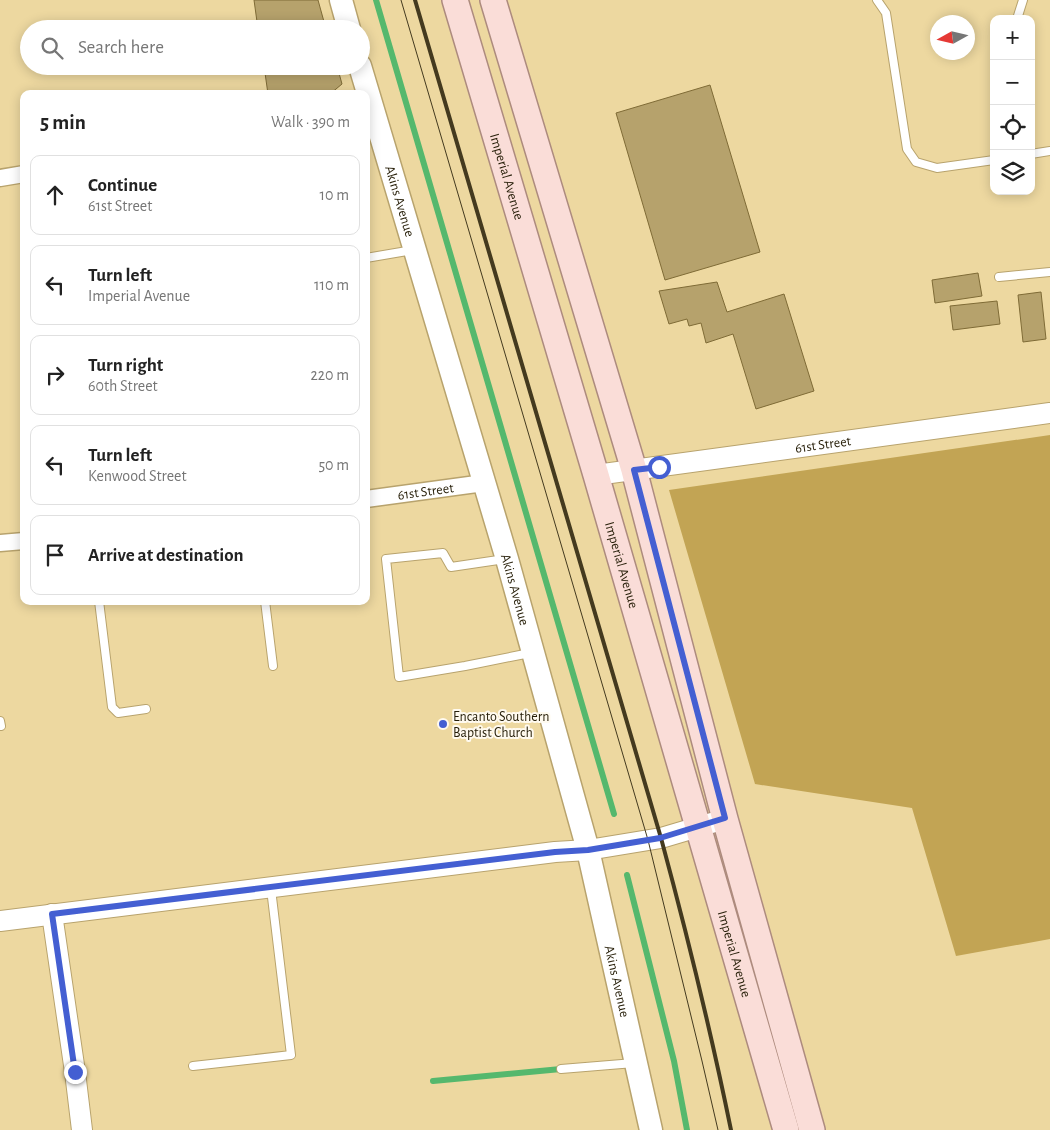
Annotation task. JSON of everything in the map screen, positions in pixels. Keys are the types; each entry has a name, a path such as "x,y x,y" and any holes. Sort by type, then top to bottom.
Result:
{"main road":[{"path":"341,0 347,20"},
{"name":"Imperial Avenue","path":"455,0 596,475 786,1130"},
{"name":"Imperial Avenue","path":"492,0 634,470 725,818 812,1130"},
{"name":"Akins Avenue","path":"362,75 365,90"},
{"name":"Akins Avenue","path":"371,122 415,250 534,653 588,850 649,1124"}],"street":[{"path":"0,178 20,175"},
{"name":"61st Street","path":"596,475 1050,413"},
{"name":"61st Street","path":"370,498 484,483"},
{"path":"0,543 20,541"},
{"path":"0,921 588,850 660,838 725,818"},
{"path":"52,914 82,1130"}],"lane":[{"path":"877,0 886,13 907,150 916,162 936,168 990,161"},
{"path":"1018,15 1023,0"},
{"path":"1035,153 1050,151"},
{"path":"370,257 415,250"},
{"path":"999,277 1050,272"},
{"path":"507,559 451,567 442,553 386,559 399,677 534,653"},
{"path":"99,605 112,707 118,713 146,708"},
{"path":"265,605 272,666"},
{"path":"193,1066 291,1055 271,887"},
{"path":"561,1069 636,1062"}],"shaded area":[{"path":"1050,435 1050,939 956,956 912,808 755,784 669,490"}],"building":[{"path":"254,0 318,0 324,20 257,20"},
{"path":"265,75 340,75 342,84 335,90 267,90"},
{"path":"710,85 760,252 665,280 616,113"},
{"path":"978,273 982,296 935,303 932,280"},
{"path":"717,282 727,312 784,294 814,391 756,409 733,334 706,343 701,323 689,326 687,319 669,324 659,291"},
{"path":"1041,292 1046,339 1023,342 1018,295"},
{"path":"997,301 1000,324 953,330 950,306"}],"waterway":[{"path":"376,0 614,814"},
{"path":"627,875 674,1061 687,1130"},
{"path":"433,1081 561,1069"}],"tram line":[{"path":"401,0 648,840 718,1130"}],"railway":[{"path":"415,0 661,838 698,983 731,1130"}],"place":[{"name":"Encanto Southern Baptist Church","path":"443,724"}],"route":[{"path":"75,1072 52,914 555,852 588,850 660,838 725,818 634,470 659,467"}]}
